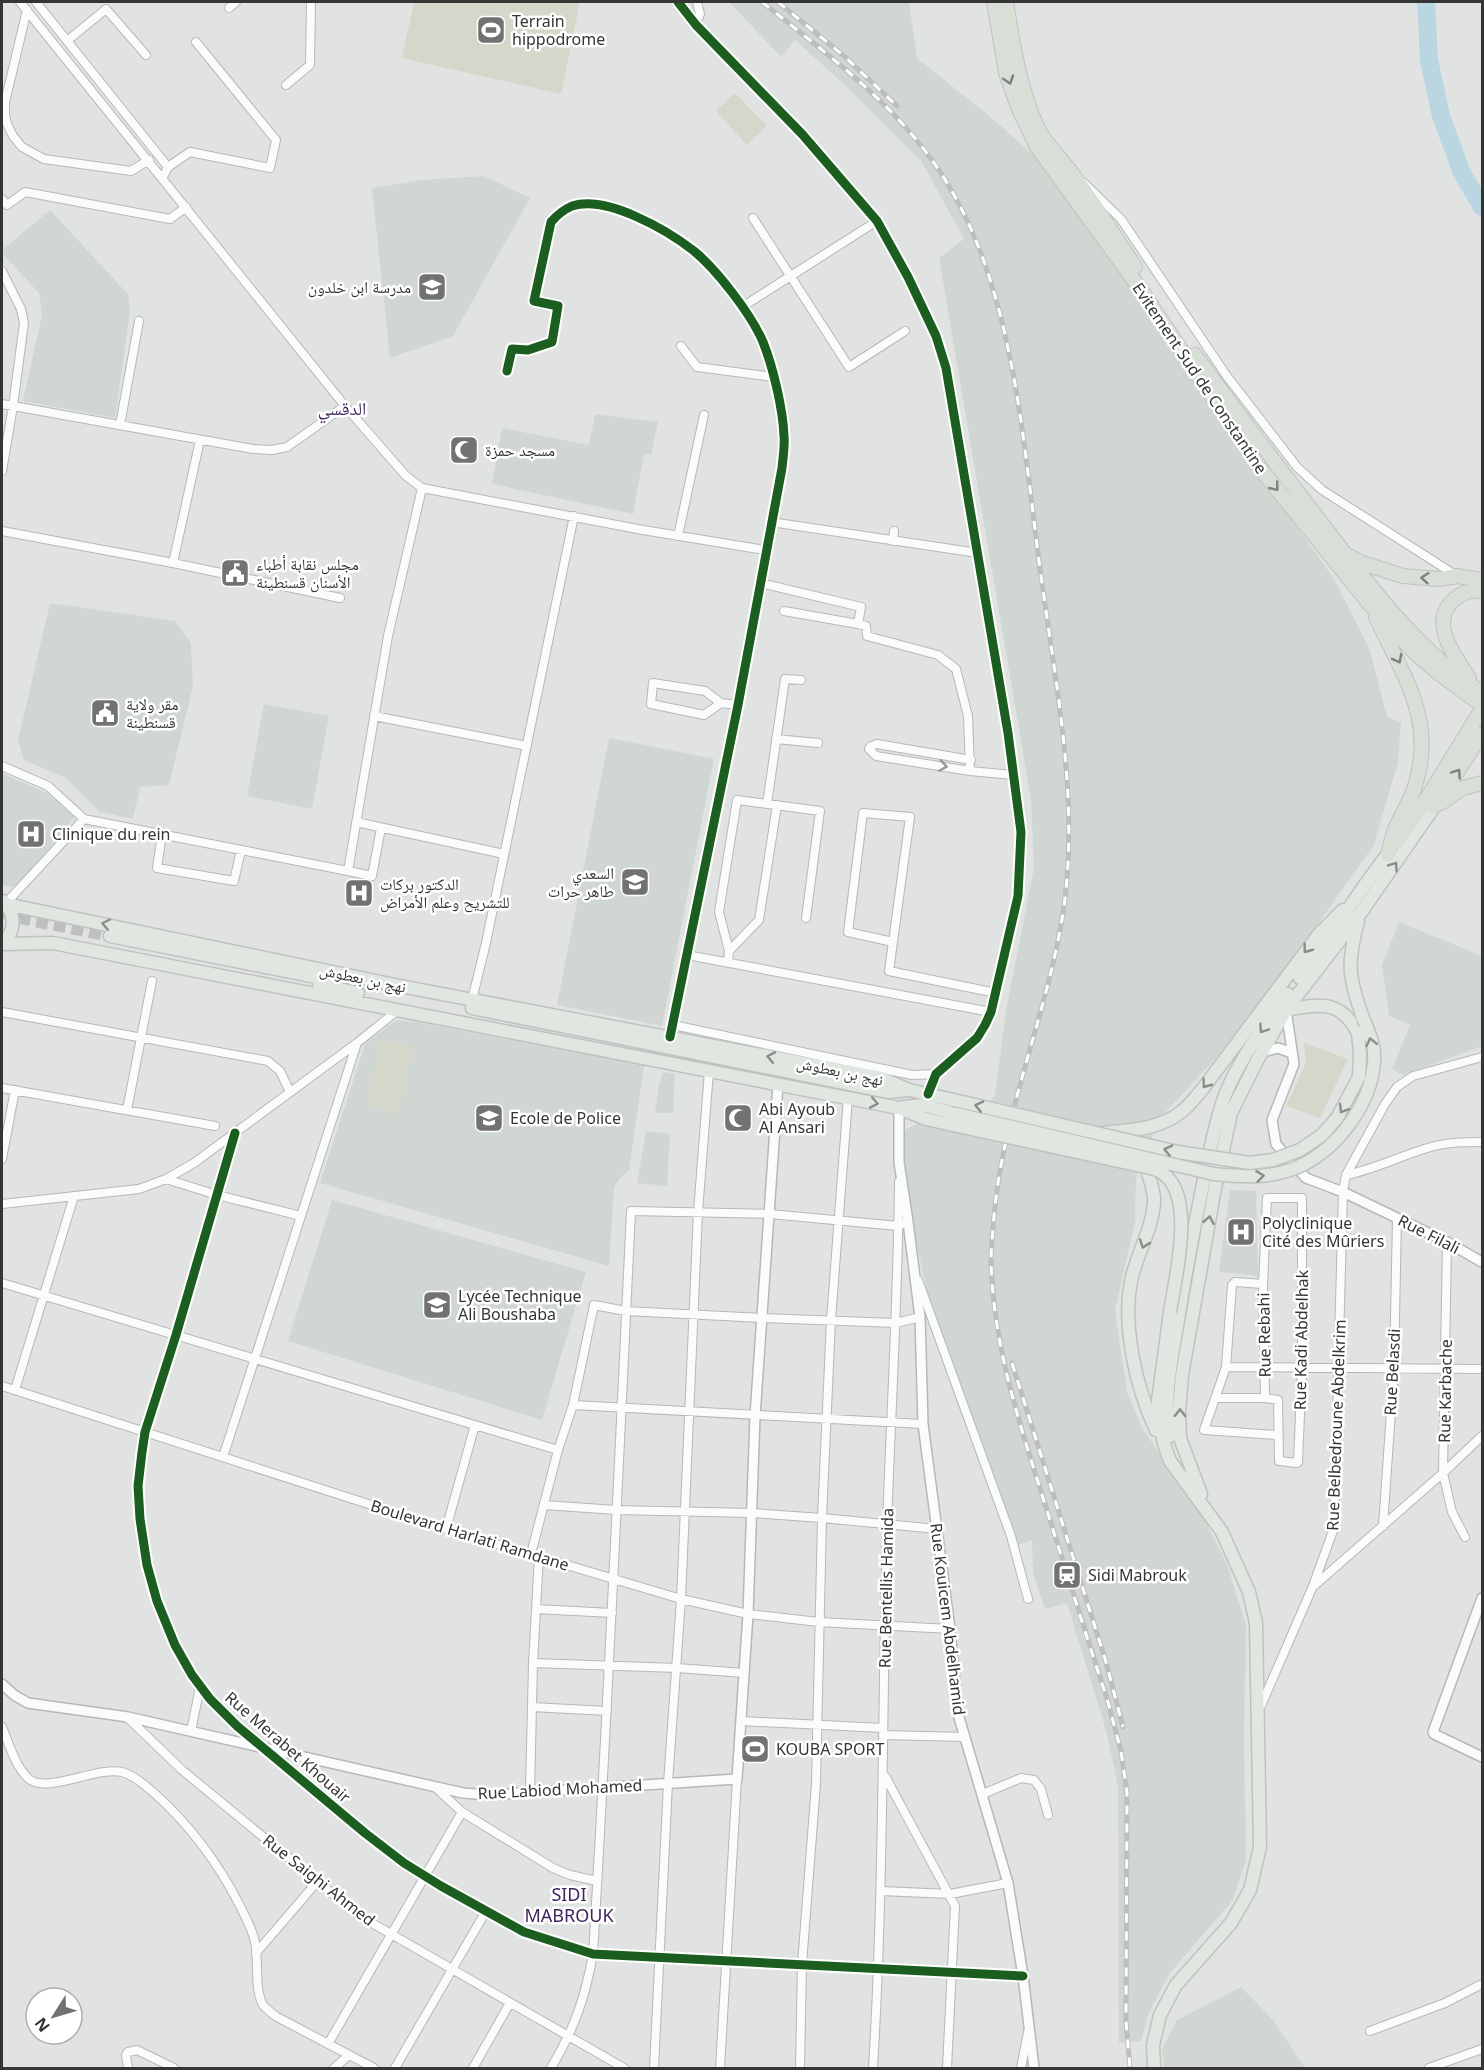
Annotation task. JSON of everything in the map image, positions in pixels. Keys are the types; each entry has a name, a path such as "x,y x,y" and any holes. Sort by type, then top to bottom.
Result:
{"highway":[{"name":"Evitement Sud de Constantine","path":"994,2 1006,73 1018,107 1037,147 1139,287 1259,467 1372,607 1422,659 1482,705"},
{"name":"Evitement Sud de Constantine","path":"1006,2 1014,54 1026,97 1038,128 1048,144 1072,173 1194,354 1344,553 1416,638 1439,660 1478,690"},
{"path":"1344,553 1362,563 1403,576 1440,579 1457,576 1482,580"},
{"path":"1478,690 1449,645 1443,627 1443,614 1450,603 1463,592 1477,590 1482,592"},
{"path":"1372,607 1405,673 1413,695 1422,738 1423,755 1416,785 1394,831 1388,854"},
{"path":"1434,807 1476,735 1482,709"},
{"path":"1388,854 1429,795 1476,735"},
{"path":"1434,807 1463,788 1482,783"}],"main road":[{"path":"1207,1509 1180,1438 1179,1412 1182,1375 1215,1188 1231,1113 1286,1010 1360,914 1434,807"},
{"path":"1095,1133 1141,1129 1161,1123 1181,1112 1201,1091 1319,934 1353,901 1388,854"},
{"path":"1154,2068 1153,2045 1160,2015 1176,1985 1232,1923 1250,1890 1260,1847 1256,1623 1249,1592 1222,1532 1171,1443 1167,1424 1167,1401 1189,1253 1214,1132 1225,1095 1240,1064 1265,1025 1323,948 1360,891"},
{"path":"2,944 12,932 13,924 10,910 4,902"},
{"name":"نهج بن بعطوش","path":"4,902 472,1000 672,1031 881,1078 909,1090"},
{"path":"955,1119 1214,1174 1246,1178 1276,1174 1300,1166 1337,1139 1351,1123 1369,1088 1375,1060 1371,1037 1353,992 1350,975 1351,955 1360,914"},
{"name":"نهج بن بعطوش","path":"844,1097 767,1077 109,939 889,1092 909,1090"},
{"name":"نهج بن بعطوش","path":"2,944 53,943 844,1097"},
{"path":"909,1090 1178,1152 1250,1163 1273,1160 1300,1150 1322,1135 1350,1098 1359,1077 1358,1033 1350,1018 1339,1010 1322,1005 1286,1010"},
{"path":"844,1097 898,1107 923,1105 955,1119 1159,1170 1168,1177 1181,1206 1182,1223 1158,1401 1158,1416 1170,1461 1207,1509"},
{"path":"1146,1167 1154,1201 1148,1230 1132,1277 1128,1305 1132,1348 1146,1409 1164,1444"}],"street":[{"path":"20,2 345,406 406,476 422,488 765,550"},
{"path":"36,2 168,167"},
{"path":"229,8 236,2"},
{"path":"286,85 310,65 311,2"},
{"path":"678,2 696,25 802,134 878,221 936,336 946,368 1013,775 1021,832 1020,879 990,1012 977,1038 936,1074 928,1094"},
{"path":"696,25 700,14 697,2"},
{"path":"67,40 106,9 146,55"},
{"path":"27,10 5,102 7,124 13,136 22,147 44,159 131,171 149,160"},
{"path":"163,177 168,167 190,152 270,168 276,140 196,42"},
{"path":"1072,173 1101,197 1121,219 1226,375 1297,467 1322,490 1457,576"},
{"path":"2,199 7,205 25,192 170,219 186,207"},
{"path":"507,370 512,349 528,350 552,342 558,306 534,301 551,222 560,212 574,206 593,204 623,211 666,232 695,252 742,307 763,342 773,377 784,437 782,468 738,705 672,1031 912,1075 936,1074"},
{"path":"753,218 849,367 905,331"},
{"path":"742,307 878,221"},
{"path":"2,271 21,309 24,323 24,340 2,471"},
{"path":"120,425 139,321"},
{"path":"681,346 697,367 773,377"},
{"path":"2,404 200,440 272,450 287,447 345,406"},
{"path":"678,536 704,415"},
{"path":"173,563 200,440"},
{"path":"348,871 388,636 422,488"},
{"path":"472,1000 574,516"},
{"path":"771,522 978,553"},
{"path":"2,531 173,563 340,598"},
{"path":"893,541 894,531"},
{"path":"760,583 861,607 858,624"},
{"path":"784,611 866,626 867,636 938,655 956,669 968,716 970,771"},
{"path":"767,804 785,679 801,680"},
{"path":"721,704 704,715 651,704 653,683 705,691 721,704 738,705"},
{"path":"374,716 526,746"},
{"path":"776,739 818,743"},
{"path":"971,760 877,744 869,749 876,756 970,771 1013,775"},
{"path":"913,762 915,751"},
{"path":"2,766 48,786 84,819 372,876 381,828"},
{"path":"728,963 729,951 719,912 737,800 820,811 806,918"},
{"path":"729,951 759,920 777,805"},
{"path":"893,942 848,932 863,813 910,817 893,942 889,971 996,993"},
{"path":"4,902 84,819"},
{"path":"356,822 504,854"},
{"path":"162,834 157,868 234,881 241,850"},
{"path":"687,955 990,1012"},
{"path":"127,1110 152,981"},
{"path":"2,1204 139,1189 166,1179 194,1163 357,1043 398,1010"},
{"name":"Rue Filali","path":"1286,1010 1294,1064 1272,1120 1276,1144 1306,1178 1397,1218 1482,1262"},
{"path":"2,1012 268,1061 284,1075 290,1092"},
{"path":"223,1457 357,1043"},
{"path":"1262,1052 1278,1048 1292,1053"},
{"name":"Rue Belbedroune Abdelkrim","path":"1257,1715 1313,1586 1334,1528 1342,1192 1346,1175 1385,1104 1397,1088 1413,1076 1482,1057"},
{"path":"654,2068 668,1783 681,1599 698,1212 709,1071"},
{"path":"720,2068 748,1614 755,1416 777,1084"},
{"path":"2,1088 215,1126"},
{"path":"2,1159 15,1090"},
{"path":"800,2068 802,1964 816,1784 822,1518 844,1097"},
{"name":"Rue Bentellis Hamida","path":"873,2068 879,1968 887,1524 896,1323 898,1107"},
{"name":"Rue Merabet Khouair","path":"235,1133 145,1432 138,1486 140,1520 147,1565 157,1601 175,1645 210,1700 237,1726 365,1833 424,1875 524,1932 593,1954 1023,1976"},
{"path":"1346,1175 1380,1166 1432,1147 1460,1142 1482,1142"},
{"name":"Rue Kouicem Abdelhamid","path":"899,1162 920,1317 923,1424 950,1629 958,1714 1008,1883 1023,1976 1034,2068"},
{"path":"166,1179 217,1195 301,1216"},
{"path":"15,1390 74,1196"},
{"name":"Rue Rebahi","path":"1267,1198 1263,1284 1265,1398 1278,1400 1279,1461"},
{"name":"Rue Kadi Abdelhak","path":"1267,1198 1302,1198 1302,1367 1299,1462 1279,1461"},
{"path":"551,2068 569,2037 588,1978 593,1954 614,1580 620,1408 631,1211 770,1214 898,1226 908,1222"},
{"name":"Rue Belasdi","path":"1383,1526 1394,1369 1397,1218"},
{"name":"Rue Karbache","path":"1447,1242 1443,1473 1452,1512 1465,1537"},
{"path":"914,1271 1011,1536 1028,1599"},
{"path":"1263,1284 1235,1282 1232,1285 1226,1367 1204,1431 1277,1435"},
{"path":"2,1283 558,1450"},
{"path":"530,1792 536,1609 535,1555 544,1505 558,1450 573,1405 594,1305 626,1311 896,1323 920,1317"},
{"path":"1226,1367 1482,1369"},
{"name":"Boulevard Harlati Ramdane","path":"2,1386 446,1529 681,1599 748,1614 819,1622 950,1629"},
{"path":"1216,1398 1265,1398"},
{"path":"573,1405 923,1424"},
{"path":"446,1529 475,1425"},
{"path":"1313,1586 1482,1436"},
{"path":"544,1505 616,1510 752,1513 937,1529"},
{"path":"1482,1598 1432,1732 1482,1756"},
{"path":"536,1609 612,1613"},
{"path":"533,1663 677,1668 744,1673"},
{"name":"Rue Labiod Mohamed","path":"2,1684 14,1695 28,1703 128,1717 463,1793 489,1795 737,1779"},
{"path":"190,1731 200,1687"},
{"path":"532,1707 607,1711"},
{"name":"Rue Saighi Ahmed","path":"128,1717 183,1770 358,1915 624,2068"},
{"path":"741,1721 965,1737"},
{"path":"2,1727 22,1770 30,1781 40,1784 87,1775 122,1772 153,1792 186,1825 208,1852 227,1881 255,1942 259,1991 264,2005 277,2018 374,2068"},
{"path":"884,1773 955,1906 947,2068"},
{"path":"983,1794 1021,1778 1034,1780 1041,1789 1048,1815"},
{"path":"434,1786 462,1812 553,1868 570,1875 597,1881"},
{"path":"328,2044 462,1812"},
{"path":"256,1953 317,1882"},
{"path":"881,1891 950,1894 1008,1883"},
{"path":"395,2068 486,1911"},
{"path":"1370,2031 1445,2003 1482,1984"},
{"path":"473,2068 510,2004"},
{"path":"1021,2068 1029,2025"},
{"path":"1431,2068 1482,2049"},
{"path":"128,2068 126,2055 128,2052 137,2050 174,2068"},
{"path":"334,2068 349,2055"}],"shaded area":[{"name":"Terrain hippodrome","path":"414,2 580,2 561,94 402,58"},
{"path":"729,2 909,2 917,58 992,118 1067,189 1221,420 1334,579 1370,650 1387,717 1401,722 1398,762 1374,845 1308,938 1216,1058 1160,1118 1136,1177 1135,1222 1115,1310 1127,1392 1142,1428 1205,1521 1227,1564 1246,1626 1244,1739 1246,1861 1232,1901 1170,1973 1149,2012 1141,2041 1119,2043 1118,1787 1107,1734 1067,1603 1045,1609 1033,1573 1032,1540 1017,1545 927,1291 913,1227 902,1145 905,1130 920,1122 982,1114 995,1094 1006,1011 1034,868 1031,800 939,258 964,239 921,161 846,86 795,40 781,57"},
{"path":"735,93 767,126 747,145 716,111"},
{"name":"مدرسة ابن خلدون","path":"484,176 530,198 453,336 390,358 372,188 422,180"},
{"path":"50,210 128,294 130,311 115,418 23,401 42,315 39,293 2,253 2,250"},
{"path":"595,414 658,422 651,454 644,454 633,514 492,484 502,428 589,445"},
{"name":"مقر ولاية قسنطينة","path":"50,603 175,621 191,643 193,686 169,785 140,787 133,819 100,812 66,778 24,760 18,740"},
{"path":"264,704 329,716 312,809 247,796"},
{"name":"السعدي طاهر حرات","path":"609,738 714,759 662,1026 557,1005"},
{"name":"Clinique du rein","path":"2,773 47,793 74,817 18,887 2,885"},
{"path":"1399,922 1482,956 1482,1046 1403,1075 1392,1069 1410,1025 1389,1016 1382,965"},
{"name":"Ecole de Police","path":"396,1020 644,1066 629,1170 614,1187 609,1266 320,1183 365,1044"},
{"path":"381,1040 413,1047 398,1114 366,1106"},
{"path":"1304,1043 1348,1059 1320,1118 1286,1106 1306,1063"},
{"path":"663,1072 675,1074 673,1113 655,1113"},
{"path":"646,1131 670,1134 667,1186 637,1183"},
{"name":"Polyclinique Cité des Mûriers","path":"1230,1190 1256,1191 1258,1276 1219,1272"},
{"name":"Lycée Technique Ali Boushaba","path":"332,1200 586,1272 542,1420 288,1341"},
{"path":"1241,1987 1273,2020 1305,2068 1164,2068 1162,2049 1177,2020"}],"waterway":[{"path":"1426,2 1429,60 1441,116 1462,173 1482,207"}],"tunnel":[{"path":"2,911 15,917 110,936"}],"railway":[{"path":"762,2 842,67 893,113 936,166 954,195 975,238 1004,331 1014,381 1059,702 1069,829 1068,871 1056,951 1006,1139 999,1177 991,1250 993,1292 1002,1353 1025,1442 1108,1702 1121,1751 1127,1793 1126,2021 1130,2068"},
{"path":"778,2 844,56 897,106"},
{"path":"1012,1363 1106,1662 1123,1727"}],"cycle path":[{"path":"678,2 696,25 802,134 877,221 908,277 936,336 946,368 1008,733 1021,832 1018,896 991,1012 977,1038 936,1074 928,1094"},
{"path":"507,371 512,349 528,350 552,342 558,306 534,301 551,222 572,206 602,205 636,216 653,225 694,251 713,269 733,293 758,331 767,352 777,388 784,436 782,468 738,705 670,1037"},
{"path":"235,1133 145,1432 138,1486 147,1565 157,1601 175,1645 192,1675 210,1699 237,1726 404,1863 524,1932 593,1954 1023,1976"}],"place":[{"name":"Terrain hippodrome","path":"491,30"},
{"name":"مدرسة ابن خلدون","path":"432,287"},
{"name":"مسجد حمزة","path":"464,450"},
{"name":"مجلس نقابة أطباء الأسنان قسنطينة","path":"235,573"},
{"name":"مقر ولاية قسنطينة","path":"105,713"},
{"name":"Clinique du rein","path":"31,834"},
{"name":"السعدي طاهر حرات","path":"635,882"},
{"name":"الدكتور بركات للتشريح وعلم الأمراض","path":"359,893"},
{"name":"Ecole de Police","path":"489,1118"},
{"name":"Abi Ayoub Al Ansari","path":"738,1118"},
{"name":"Polyclinique Cité des Mûriers","path":"1241,1232"},
{"name":"Lycée Technique Ali Boushaba","path":"437,1305"},
{"name":"Sidi Mabrouk","path":"1067,1575"},
{"name":"KOUBA SPORT","path":"755,1749"}],"district":[{"name":"الدقسي","path":"342,408"},
{"name":"SIDI MABROUK","path":"569,1904"}]}
